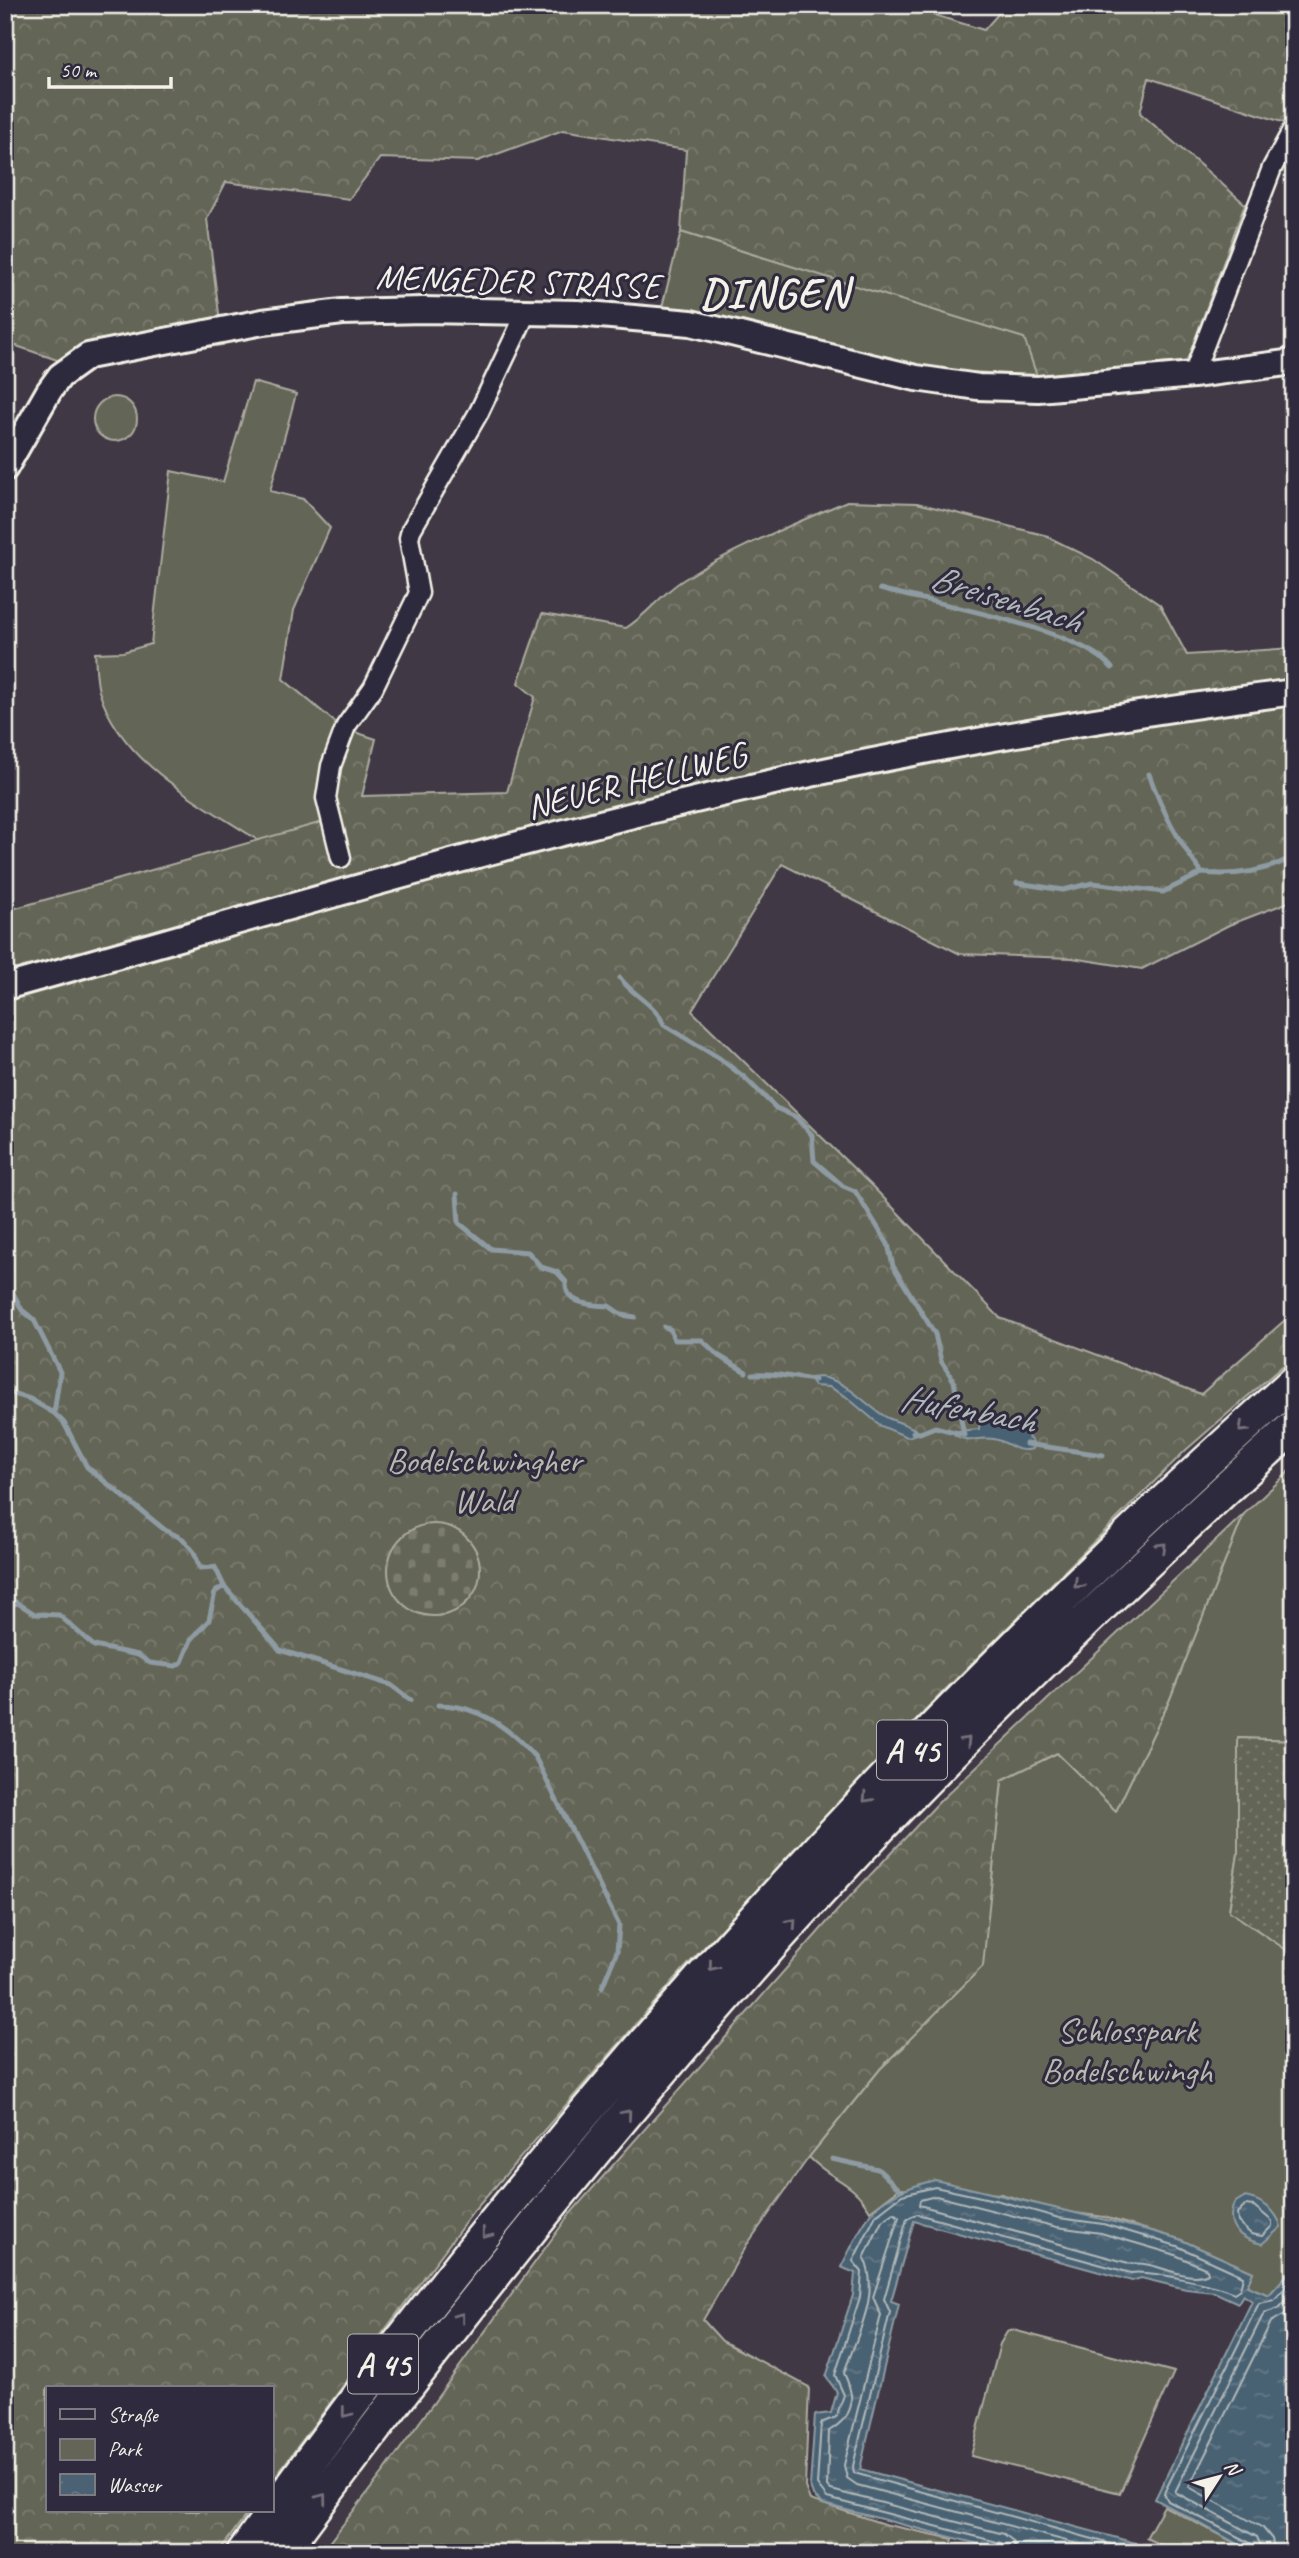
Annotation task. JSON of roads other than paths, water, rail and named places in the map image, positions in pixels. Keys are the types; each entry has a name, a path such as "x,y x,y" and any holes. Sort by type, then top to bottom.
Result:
{"highway":[{"name":"A 45","path":"243,2553 353,2403 528,2180 727,1948 920,1741 1154,1510 1294,1382"},
{"name":"A 45","path":"281,2553 465,2310 583,2167 817,1895 1028,1677 1166,1543 1294,1426"}],"street":[{"path":"1193,375 1272,168 1292,131"},
{"name":"MENGEDER STRASSE","path":"5,468 60,376 88,356 263,322 342,312 423,310 578,313 691,323 916,378 978,387 1038,388 1193,375 1294,362"},
{"path":"341,858 326,798 331,766 346,726 373,688 419,593 409,538 411,530 485,402 526,313"},
{"name":"NEUER HELLWEG","path":"5,987 499,850 815,773 1111,719 1294,692"}],"water":[{"path":"820,1377 839,1383 886,1417 920,1433 907,1437 881,1426 844,1395 829,1387 814,1386 808,1378"},
{"path":"984,1413 995,1423 1025,1433 1033,1443 1032,1449 1017,1449 994,1439 968,1439 955,1435 958,1431 979,1429 980,1416"},
{"path":"935,2180 1179,2239 1253,2272 1247,2286 1269,2295 1294,2267 1294,2551 1254,2553 1155,2499 1252,2301 1243,2295 1238,2303 1214,2292 1186,2289 1141,2278 1132,2281 914,2221 891,2301 899,2304 860,2469 1136,2543 1140,2553 1013,2553 823,2504 813,2496 810,2486 815,2415 831,2413 837,2392 826,2377 853,2295 855,2273 841,2267 866,2220 875,2209 898,2193"},
{"path":"1244,2197 1267,2206 1279,2221 1281,2227 1262,2244 1247,2239 1233,2226 1231,2212 1234,2203"}],"waterway":[{"name":"Breisenbach","path":"880,589 1039,630 1070,641 1095,654 1112,668"},
{"name":"Breisenbach","path":"1149,774 1171,825 1202,873 1249,872 1294,856"},
{"path":"1017,883 1063,890 1093,883 1163,892 1202,873"},
{"path":"620,978 656,1011 664,1025 719,1058 744,1077 776,1108 796,1117 812,1135 814,1161 843,1186 855,1191 888,1244 893,1266 935,1334 941,1361 954,1381 964,1435"},
{"name":"Hufenbach","path":"457,1194 459,1223 491,1249 528,1252 541,1267 557,1272 575,1299 588,1304 609,1306 622,1315 635,1317"},
{"path":"5,1278 22,1310 34,1320 60,1372 54,1413 64,1423 87,1467 165,1530 183,1539 194,1552 200,1568 215,1567 224,1586 280,1650 391,1685 411,1700"},
{"name":"Hufenbach","path":"664,1327 670,1329 674,1340 702,1340 719,1356 746,1372"},
{"name":"Hufenbach","path":"753,1374 777,1374 814,1380"},
{"path":"5,1391 30,1399 54,1413"},
{"name":"Hufenbach","path":"913,1432 920,1433 935,1427 962,1434"},
{"name":"Hufenbach","path":"1026,1444 1103,1455"},
{"path":"5,1611 16,1602 35,1614 59,1615 94,1646 138,1655 150,1663 176,1666 182,1662 191,1640 209,1620 215,1592 224,1586"},
{"path":"438,1705 466,1709 491,1720 514,1736 535,1757 619,1925 617,1951 602,1987"},
{"path":"832,2159 878,2169 899,2189"}],"district":[{"name":"DINGEN","path":"775,292"}],"park label":[{"name":"Bodelschwingher Wald","path":"484,1480"},
{"name":"Schlosspark Bodelschwingh","path":"1127,2050"}]}
